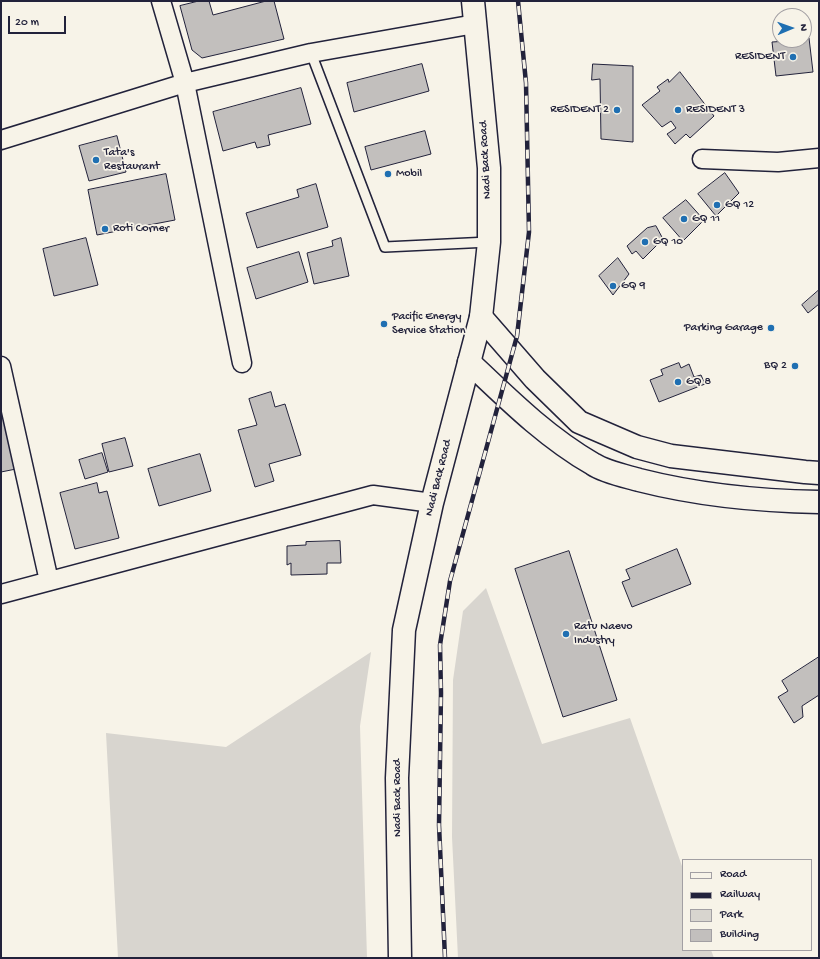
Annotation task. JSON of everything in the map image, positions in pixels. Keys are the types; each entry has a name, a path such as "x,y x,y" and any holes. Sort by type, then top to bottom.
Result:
{"main road":[{"name":"Nadi Back Road","path":"400,958 397,778 404,630 432,503 481,317 490,242 488,168 473,1"},
{"path":"481,317 535,379 579,422 637,447 671,456 819,473"},
{"path":"469,362 519,410 558,441 594,465 627,477 663,486 722,496 819,502"}],"street":[{"path":"161,1 186,83 242,363"},
{"path":"1,140 186,83 311,53 475,24"},
{"path":"702,159 778,162 819,158"},
{"path":"1,366 49,581"},
{"path":"1,594 373,495 432,503"}],"lane":[{"path":"311,53 385,247 490,242"}],"green space":[{"path":"486,588 542,744 630,718 682,866 682,951 711,951 714,958 458,958 452,837 453,680 463,611"},
{"path":"371,652 360,726 367,958 118,958 106,733 226,747"}],"building":[{"path":"199,1 209,1 213,15 266,1 274,1 284,39 202,58 192,50 180,6"},
{"name":"RESIDENT","path":"773,48 810,48 813,72 776,76"},
{"path":"422,64 429,91 354,112 347,83"},
{"name":"RESIDENT 2","path":"593,64 633,66 633,142 601,139 600,79 592,80"},
{"name":"RESIDENT 3","path":"680,72 714,116 690,138 686,134 675,144 667,134 676,128 671,121 662,127 642,105 660,91 657,87 668,79 669,82"},
{"path":"301,88 311,124 268,135 270,145 257,148 255,142 223,151 213,112"},
{"path":"425,131 431,154 371,170 365,147"},
{"path":"117,136 126,172 89,181 79,146"},
{"name":"GQ 12","path":"725,173 739,193 716,216 698,194"},
{"path":"166,174 175,220 97,235 88,190"},
{"path":"316,184 328,227 257,248 246,213 299,197 297,190"},
{"name":"GQ 11","path":"686,200 704,220 683,241 663,218"},
{"name":"GQ 10","path":"656,226 663,239 643,259 636,251 632,254 627,246 647,228"},
{"path":"86,238 98,285 54,296 43,249"},
{"path":"341,238 349,276 314,284 307,253 333,246 332,241"},
{"path":"299,252 308,282 256,299 247,268"},
{"name":"GQ 9","path":"618,258 629,274 613,295 599,276"},
{"path":"819,290 819,304 808,313 802,305"},
{"name":"GQ 8","path":"679,363 681,368 689,364 694,377 701,375 705,384 659,402 650,380 663,375 661,370"},
{"path":"271,392 275,407 285,404 301,455 269,464 274,481 255,487 238,430 257,425 249,399"},
{"path":"10,416 21,468 1,472 1,417"},
{"path":"125,438 133,466 109,472 102,444"},
{"path":"102,453 108,472 85,479 79,460"},
{"path":"200,454 211,491 159,506 148,469"},
{"path":"97,483 99,493 107,491 119,538 75,549 60,493"},
{"path":"340,541 341,563 327,563 327,574 291,575 291,563 287,565 287,546 306,545 306,542"},
{"path":"677,549 691,584 632,607 622,582 630,579 626,570"},
{"name":"Ratu Naevo Industry","path":"569,551 617,700 563,717 515,569"},
{"path":"819,657 819,695 802,706 803,717 794,723 778,697 788,691 782,681"}],"railway":[{"path":"445,958 439,825 441,693 440,645 450,581 517,336 529,232 526,83 518,1"}],"place":[{"name":"RESIDENT","path":"793,57"},
{"name":"RESIDENT 2","path":"617,110"},
{"name":"RESIDENT 3","path":"678,110"},
{"name":"Tata's Restaurant","path":"96,160"},
{"name":"Mobil","path":"388,174"},
{"name":"GQ 12","path":"717,205"},
{"name":"GQ 11","path":"684,219"},
{"name":"Roti Corner","path":"105,229"},
{"name":"GQ 10","path":"645,242"},
{"name":"GQ 9","path":"613,286"},
{"name":"Pacific Energy Service Station","path":"384,324"},
{"name":"Parking Garage","path":"771,328"},
{"name":"BQ 2","path":"795,366"},
{"name":"GQ 8","path":"678,382"},
{"name":"Ratu Naevo Industry","path":"566,634"}]}
